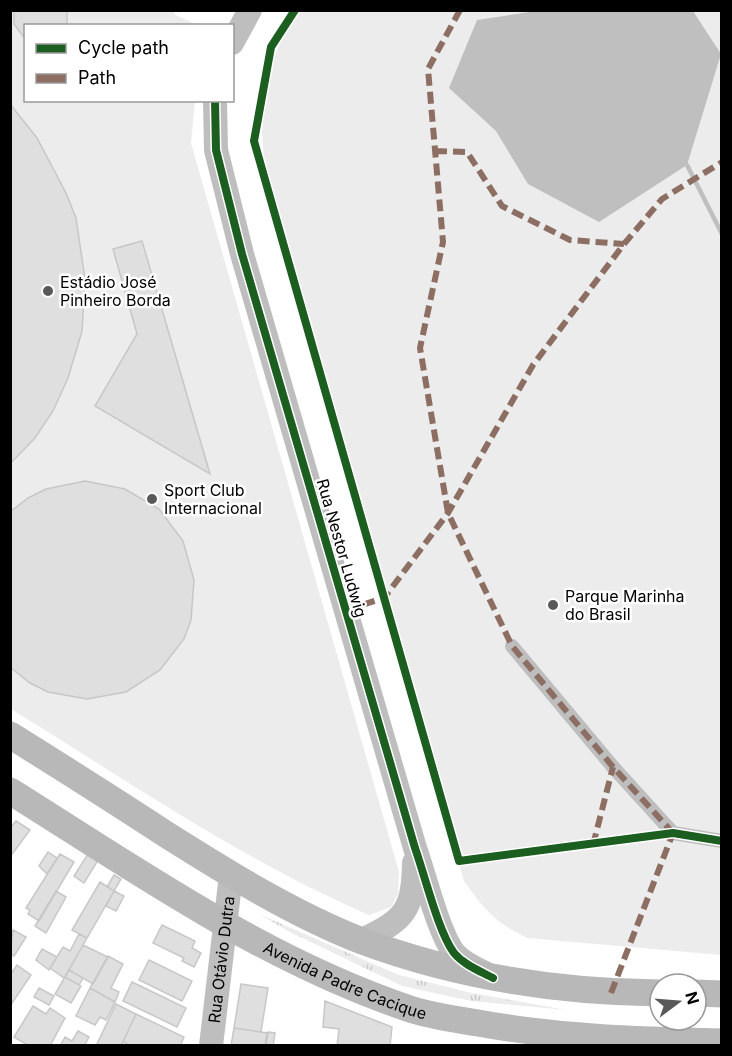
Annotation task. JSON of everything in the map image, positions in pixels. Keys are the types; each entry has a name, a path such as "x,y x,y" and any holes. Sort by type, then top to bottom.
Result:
{"main road":[{"path":"10,735 231,875 306,916 362,940 493,978 610,993 648,993"},
{"name":"Avenida Padre Cacique","path":"10,791 226,927 312,970 409,1009 523,1031 605,1042 722,1042"}],"street":[{"path":"234,39 250,10"},
{"name":"Rua Nestor Ludwig","path":"215,102 216,150 242,254 415,848 445,936 454,952 466,963 493,978"},
{"path":"512,646 613,767 673,833 722,841"},
{"name":"Rua Nestor Ludwig","path":"362,940 400,919 413,895 415,848"},
{"name":"Rua Otávio Dutra","path":"211,1046 231,875"}],"green space":[{"name":"Sport Club Internacional","path":"10,11 174,11 174,14 195,24 24,24 24,102 195,102 191,143 399,872 398,894 391,907 369,915 322,893 231,845 11,709"},
{"name":"Parque Marinha do Brasil","path":"296,11 721,11 721,955 528,938 507,927 491,914 464,881 305,329 265,171 262,133 268,75 282,37"},
{"path":"259,914 399,975 472,993 566,1010 471,1001 402,986 288,931"}],"shaded area":[{"path":"536,11 693,11 721,54 687,165 599,222 528,184 496,131 449,88 477,20"}],"building":[{"path":"14,10 67,10 67,24 24,24 24,37 14,24"},
{"name":"Estádio José Pinheiro Borda","path":"10,104 37,138 66,193 76,218 85,279 82,331 68,378 53,411 35,438 10,464"},
{"path":"142,241 210,474 95,406 137,334 113,249"},
{"path":"85,481 125,489 159,509 183,541 194,580 191,620 184,639 160,670 126,692 87,699 48,692 30,683 10,667 10,512 28,498 46,489"},
{"path":"16,821 30,830 10,857 10,828"},
{"path":"90,851 100,857 84,883 74,876"},
{"path":"48,852 57,858 47,874 39,866"},
{"path":"60,854 74,862 39,921 28,914 30,910 26,908"},
{"path":"114,875 121,879 114,891 107,887"},
{"path":"100,882 114,891 87,938 72,930"},
{"path":"56,891 66,897 46,933 35,926"},
{"path":"114,891 124,896 116,911 106,906"},
{"path":"162,925 195,941 192,948 201,953 194,967 182,961 184,958 153,943"},
{"path":"13,930 26,937 14,956 10,954"},
{"path":"79,934 87,938 64,978 50,968 63,947 70,951"},
{"path":"83,945 108,957 93,984 69,970"},
{"path":"42,949 57,957 49,970 36,960"},
{"path":"108,956 123,964 111,988 119,992 115,1002 90,988"},
{"path":"149,960 192,981 182,1001 139,980"},
{"path":"17,965 31,975 10,1006 10,975"},
{"path":"69,970 83,978 79,985 65,977"},
{"path":"65,977 81,986 71,1003 55,994"},
{"path":"132,982 186,1008 177,1027 123,1001"},
{"path":"241,984 268,988 261,1032 234,1028"},
{"path":"39,988 54,996 49,1005 34,997"},
{"path":"90,988 115,1002 106,1020 100,1017 95,1025 76,1016"},
{"path":"325,1001 392,1027 390,1046 337,1046 339,1029 323,1027"},
{"path":"116,1004 136,1014 123,1042 121,1046 96,1046"},
{"path":"33,1006 46,1014 50,1008 65,1018 50,1046 29,1046 14,1037"},
{"path":"136,1014 184,1037 180,1046 131,1046 123,1042"},
{"path":"234,1028 267,1033 265,1046 231,1046"},
{"path":"78,1031 89,1037 84,1046 60,1046 65,1037 72,1041"},
{"path":"268,1032 275,1033 273,1046 266,1046"}],"waterway":[{"path":"687,165 722,234"}],"marked path":[{"path":"460,10 428,69 443,242 420,348 448,513 512,646 613,767 673,833 677,834"},
{"path":"435,151 467,152 502,206 570,240 624,244"},
{"path":"346,610 384,598 448,513 533,365 624,244 662,199 722,162"},
{"path":"593,845 613,767"},
{"path":"611,993 673,833"}],"cycle path":[{"path":"295,10 271,47 254,141 459,861 673,833 722,841"},
{"path":"215,102 216,150 242,254 432,903 454,953 467,964 493,978"}],"place":[{"name":"Estádio José Pinheiro Borda","path":"48,291"},
{"name":"Sport Club Internacional","path":"152,499"},
{"name":"Parque Marinha do Brasil","path":"553,605"}]}
